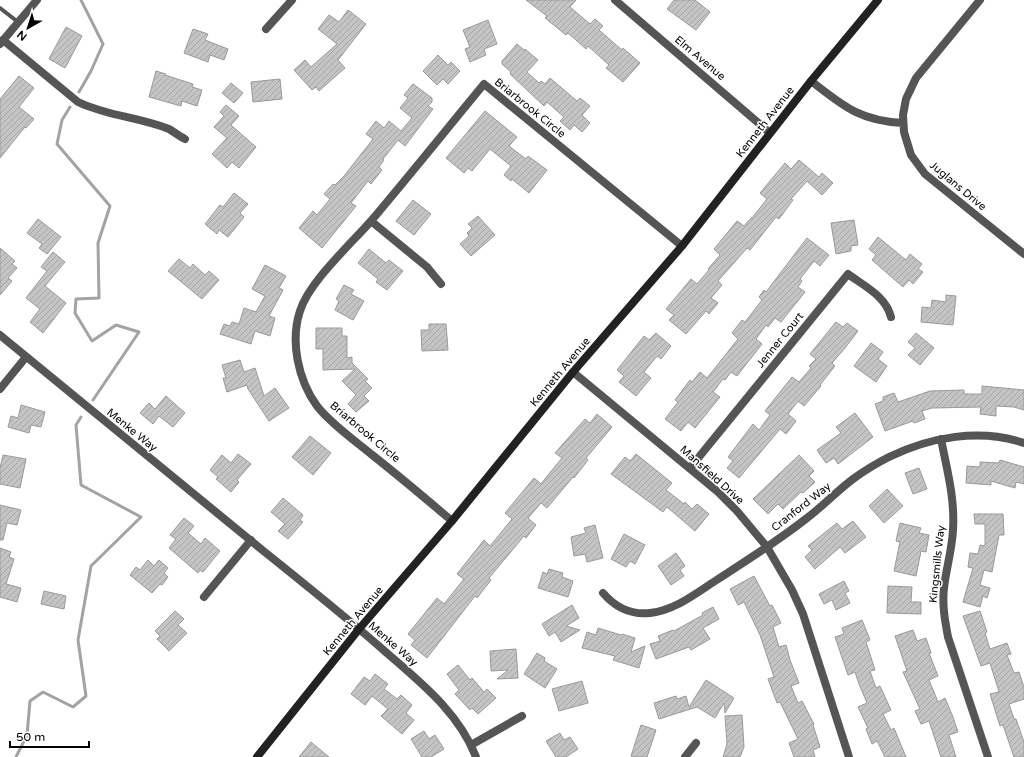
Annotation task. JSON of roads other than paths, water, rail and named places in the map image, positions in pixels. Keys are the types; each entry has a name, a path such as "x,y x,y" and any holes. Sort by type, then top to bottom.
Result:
{"main road":[{"name":"Kenneth Avenue","path":"257,757 359,629 452,521 573,372 682,246 811,81 878,0"}],"street":[{"path":"38,0 2,42 78,102 92,109 137,119 170,130 185,139"},
{"path":"266,29 292,0"},
{"name":"Elm Avenue","path":"615,0 770,133"},
{"name":"Juglans Drive","path":"980,0 916,78 906,99 903,115 904,132 908,147 915,161 925,174 1024,254"},
{"path":"811,81 840,103 858,114 886,122 903,123"},
{"name":"Briarbrook Circle","path":"452,521 337,426 317,406 310,394 300,367 295,342 295,326 300,309 314,284 370,221 484,84 682,246"},
{"path":"370,221 427,267 441,284"},
{"name":"Jenner Court","path":"690,468 848,274 881,298 889,309 891,317"},
{"name":"Menke Way","path":"0,335 114,430 359,629 430,690 445,707 471,745 476,757"},
{"path":"0,389 26,356"},
{"name":"Mansfield Drive","path":"573,372 718,492 737,510 767,547 784,575 802,614 849,757"},
{"name":"Cranford Way","path":"603,592 614,604 629,611 645,613 666,609 684,601 767,547 808,518 853,479 905,449 941,439 978,436 1010,439 1024,443"},
{"name":"Kingsmills Way","path":"941,439 953,494 954,513 953,532 944,589 943,607 945,622 948,637 988,757"},
{"path":"204,597 251,540"},
{"path":"471,745 522,716"},
{"path":"685,757 696,743"}],"lane":[{"path":"0,8 18,22"}],"waterway":[{"path":"79,92 91,71 103,44 81,0"},
{"path":"70,107 62,120 57,144 110,206 98,243 99,298 76,299 75,313 92,341 116,325 139,332 93,400"},
{"path":"16,757 27,735 30,701 43,692 73,707 86,696 78,640 91,566 141,517 81,485 76,425 81,417"}]}
